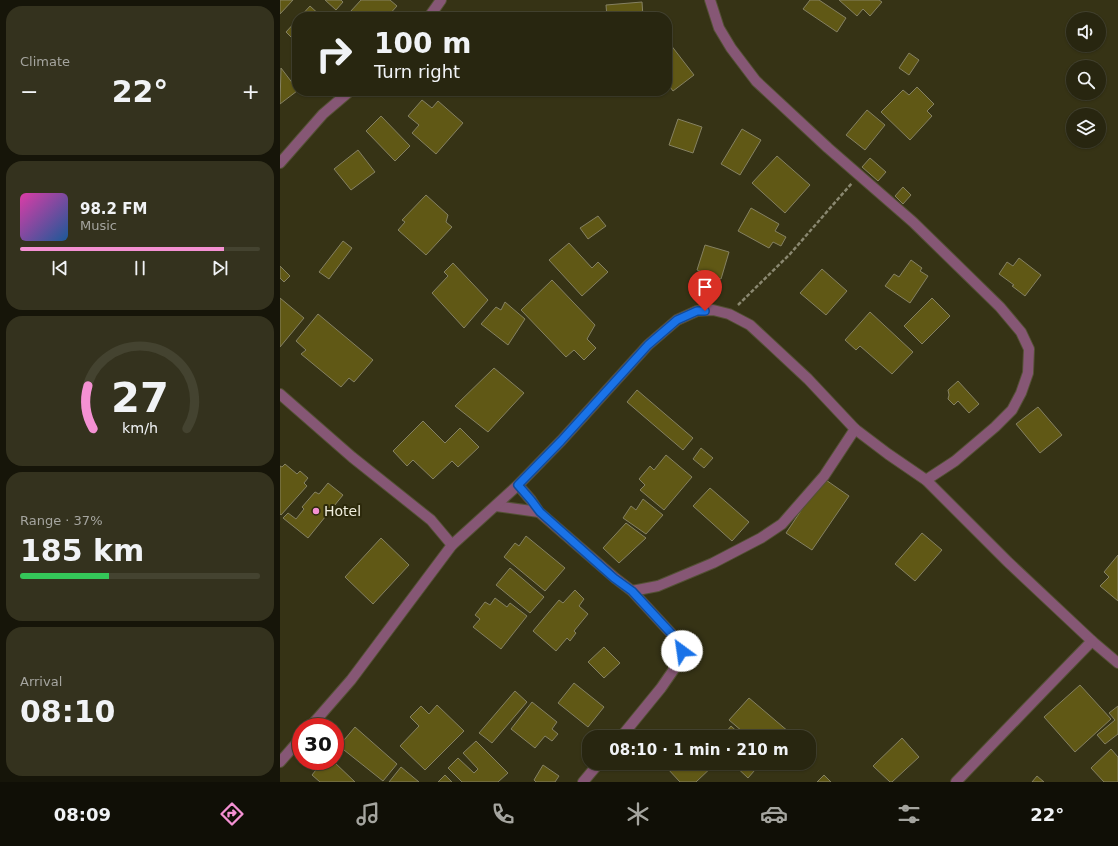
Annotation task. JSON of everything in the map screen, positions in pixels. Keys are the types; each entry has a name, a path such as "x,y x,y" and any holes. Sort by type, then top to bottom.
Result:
{"street":[{"path":"433,12 441,0"},
{"path":"710,0 719,28 756,81 913,222 1000,307 1021,332 1029,350 1028,373 1021,393 1012,410 995,427 955,461 926,480"},
{"path":"280,163 324,114 344,96"},
{"path":"318,718 351,680 452,545 518,485 561,441 648,345 677,320 697,311 713,310 729,314 750,325 808,379 855,429 926,480 1008,562 1092,641 1118,663"},
{"path":"280,394 352,457 431,520 452,545"},
{"path":"632,591 658,586 713,563 761,538 782,524 824,476 855,429"},
{"path":"518,485 540,512 614,578 632,591 681,644 682,651 679,662 661,688 627,730"},
{"path":"496,506 540,512"},
{"path":"956,782 1041,694 1057,675 1092,641"},
{"path":"280,762 292,748"},
{"path":"583,782 593,770"}],"path":[{"path":"729,314 790,254 859,175"}],"building":[{"path":"280,0 293,0 280,14"},
{"path":"325,0 341,0 343,2 336,10"},
{"path":"361,0 390,0 397,6 392,12 350,12"},
{"path":"810,0 819,0 846,18 837,32 803,9"},
{"path":"839,0 879,0 882,2 870,16 863,9 857,16"},
{"path":"642,2 643,12 607,12 606,5"},
{"path":"310,6 317,12 305,12"},
{"path":"292,25 292,38 286,32"},
{"path":"672,46 694,75 673,91 672,90"},
{"path":"909,53 919,60 909,75 899,68"},
{"path":"281,68 292,82 292,95 280,104"},
{"path":"917,87 934,104 927,111 932,116 910,140 881,112 903,90 909,95"},
{"path":"422,100 432,108 438,101 463,123 436,154 412,133 419,125 408,116"},
{"path":"867,110 885,125 865,150 846,135"},
{"path":"381,116 410,146 395,161 366,131"},
{"path":"678,119 702,127 693,153 669,145"},
{"path":"742,129 761,140 740,175 721,164"},
{"path":"358,150 375,172 351,190 334,169"},
{"path":"777,156 810,185 785,213 752,183"},
{"path":"870,158 886,172 878,181 862,167"},
{"path":"903,187 911,195 903,204 895,196"},
{"path":"426,195 448,215 446,222 452,227 426,255 398,230 405,222 402,220"},
{"path":"751,208 779,224 775,231 786,237 781,246 773,242 769,248 738,231"},
{"path":"598,216 606,226 588,239 580,228"},
{"path":"343,241 352,248 329,279 319,272"},
{"path":"569,243 592,268 598,262 608,272 582,296 549,260"},
{"path":"705,245 729,252 721,279 714,277 712,284 699,280 702,272 697,270"},
{"path":"1019,258 1041,275 1025,296 1012,286 1014,285 999,274 1007,262 1013,266"},
{"path":"911,260 922,268 920,271 928,276 910,303 885,286 894,274 899,277"},
{"path":"453,263 488,300 464,328 432,293 448,276 444,272"},
{"path":"280,266 290,276 284,282 280,278"},
{"path":"822,269 847,291 826,315 800,293"},
{"path":"552,280 595,325 587,339 596,348 584,360 574,350 566,357 521,310"},
{"path":"280,298 304,318 280,347"},
{"path":"932,298 950,316 922,344 904,326"},
{"path":"505,302 525,319 508,345 481,324 496,307 501,310"},
{"path":"870,312 913,352 892,374 860,346 856,350 845,340"},
{"path":"318,314 373,360 354,382 349,378 341,387 301,354 306,350 296,341"},
{"path":"494,368 524,393 488,432 455,406"},
{"path":"958,381 979,404 969,413 958,401 954,405 948,399 948,390"},
{"path":"637,390 693,438 683,450 627,402"},
{"path":"1038,407 1062,435 1040,453 1016,424"},
{"path":"423,421 445,443 460,428 479,447 458,467 452,461 433,479 413,460 407,466 393,451"},
{"path":"701,448 713,458 704,468 693,459"},
{"path":"666,455 692,477 664,510 640,490 645,485 639,479 650,466 654,470"},
{"name":"Hotel","path":"285,464 297,474 300,471 308,478 304,483 307,486 281,515 280,466 282,467"},
{"path":"823,478 849,496 812,550 786,533"},
{"name":"Hotel","path":"328,483 343,495 308,538 283,518 288,513 296,519 304,509 302,507 315,492 319,494"},
{"path":"710,488 749,522 732,541 693,506"},
{"path":"643,499 663,515 646,534 623,518 631,506 636,510"},
{"path":"626,523 646,538 619,563 603,548"},
{"path":"922,533 942,550 915,581 895,564"},
{"path":"526,536 565,568 545,591 504,557 515,543 519,546"},
{"path":"381,538 409,565 373,604 345,577"},
{"path":"1118,555 1118,601 1100,586 1109,577 1104,572"},
{"path":"510,568 544,597 530,613 496,585"},
{"path":"575,590 584,599 579,606 588,614 574,631 576,633 570,641 567,638 556,651 533,631 559,600 563,603"},
{"path":"495,598 507,607 510,603 527,616 501,649 473,627 480,619 475,615 485,602 490,605"},
{"path":"604,647 620,663 604,678 588,662"},
{"path":"574,683 604,707 588,727 558,703"},
{"path":"1080,685 1111,719 1075,752 1044,717"},
{"path":"515,691 527,702 492,743 479,733"},
{"path":"749,698 787,730 741,730 729,720"},
{"path":"532,702 557,722 552,729 558,734 552,741 545,736 535,748 511,729"},
{"path":"437,705 464,731 425,770 400,746 419,726 410,717 421,706 429,714"},
{"path":"1118,706 1118,734 1105,744 1097,735 1115,720 1109,713"},
{"path":"731,726 735,730 728,730"},
{"path":"355,727 397,764 383,781 344,750 344,740"},
{"path":"902,738 919,757 892,782 890,782 873,766"},
{"path":"476,741 508,773 498,782 462,782 448,768 458,758 474,773 478,769 463,753"},
{"path":"1111,749 1118,757 1118,782 1104,782 1091,768"},
{"path":"543,765 559,776 555,782 536,782 534,780"},
{"path":"401,767 419,782 389,782"},
{"path":"316,770 342,770 355,782 320,782 312,775"},
{"path":"669,770 709,770 696,782 680,782"},
{"path":"739,770 755,770 748,778"},
{"path":"445,775 452,782 438,782"},
{"path":"824,775 831,782 817,782"},
{"path":"1037,776 1044,782 1032,782"}],"place":[{"name":"Hotel","path":"316,511"}],"route":[{"path":"682,651 681,644 632,591 614,578 565,536 540,512 518,485 561,441 648,345 677,320 697,311 705,311"}]}
